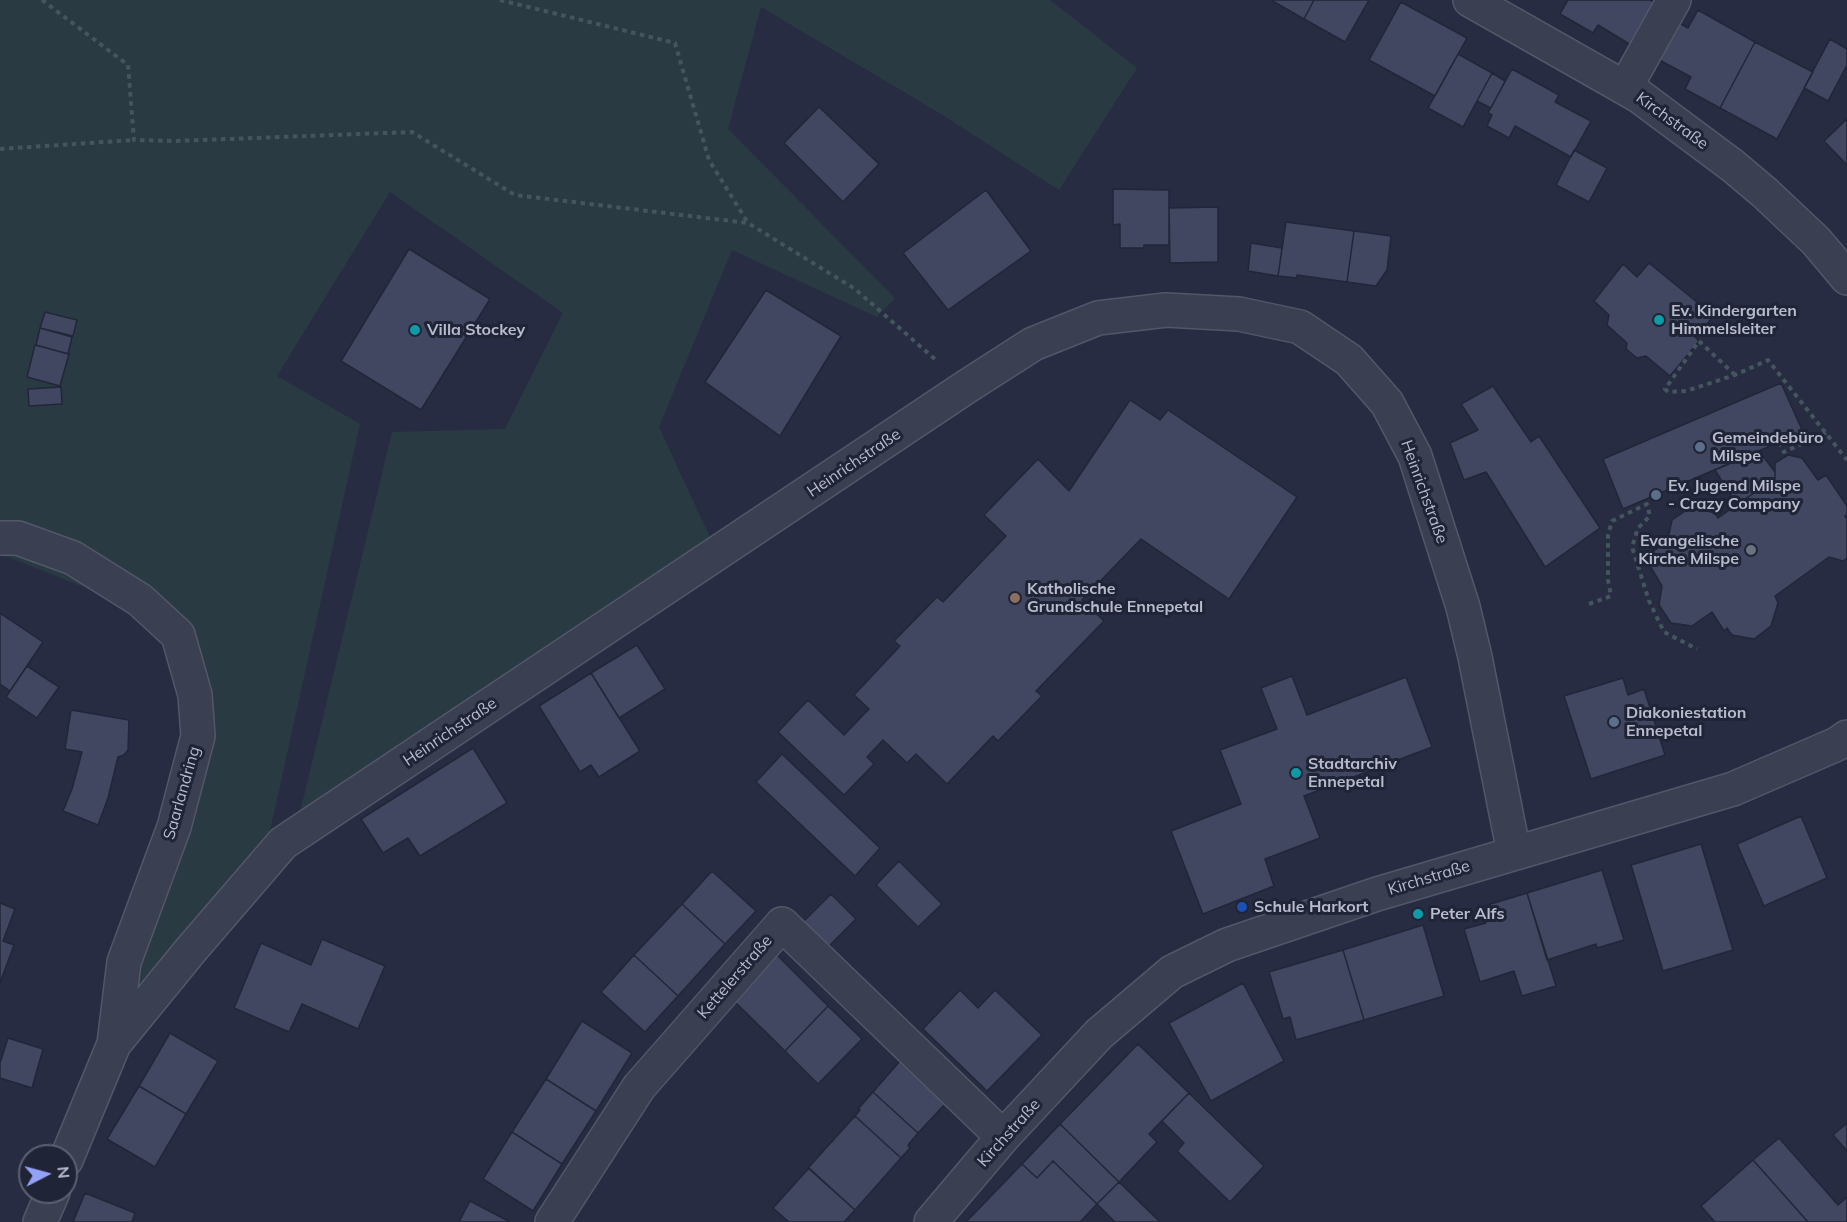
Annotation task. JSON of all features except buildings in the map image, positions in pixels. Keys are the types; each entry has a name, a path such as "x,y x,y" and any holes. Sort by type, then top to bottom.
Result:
{"street":[{"name":"Kirchstraße","path":"1470,0 1639,96 1733,166 1765,193 1816,242 1847,278"},
{"path":"1625,88 1674,0"},
{"name":"Heinrichstraße","path":"73,1144 114,1044 283,843 966,387 1033,345 1098,318 1166,310 1239,314 1300,327 1348,360 1387,402 1415,456 1463,607 1514,853"},
{"name":"Saarlandring","path":"0,538 18,538 73,558 140,600 178,635 195,695 198,736 174,827 124,962 114,1044"},
{"name":"Kirchstraße","path":"931,1222 1003,1137 1099,1034 1172,972 1227,945 1377,894 1733,789 1837,744 1847,737"},
{"name":"Kettelerstraße","path":"552,1222 639,1087 782,924 1003,1137"},
{"path":"40,1222 48,1204"}],"path":[{"path":"42,0 128,65 134,140"},
{"path":"500,0 675,43 709,160 747,223"},
{"path":"0,149 134,140 176,141 412,132 515,195 747,223 855,289 919,345"},
{"path":"1735,375 1699,341 1665,389 1668,392 1686,391 1735,375 1768,360 1847,460"},
{"path":"1779,442 1784,452 1826,433"},
{"path":"1589,604 1611,596 1608,580 1608,535 1612,521 1647,504 1650,516 1638,528 1632,547 1649,601 1664,632 1697,649"}],"shaded area":[{"path":"0,0 1050,0 1137,68 1059,190 941,114 761,7 728,129 895,298 877,317 732,250 659,427 719,557 293,841 392,432 505,429 563,313 390,192 277,376 360,424 260,876 157,994 110,976 185,739 172,647 109,597 8,557 0,556"}],"place":[{"name":"Ev. Kindergarten Himmelsleiter","path":"1659,320"},
{"name":"Villa Stockey","path":"415,330"},
{"name":"Gemeindebüro Milspe","path":"1700,447"},
{"name":"Ev. Jugend Milspe - Crazy Company","path":"1656,495"},
{"name":"Evangelische Kirche Milspe","path":"1751,550"},
{"name":"Katholische Grundschule Ennepetal","path":"1015,598"},
{"name":"Diakoniestation Ennepetal","path":"1614,722"},
{"name":"Stadtarchiv Ennepetal","path":"1296,773"},
{"name":"Schule Harkort","path":"1242,907"},
{"name":"Peter Alfs","path":"1418,914"}]}
